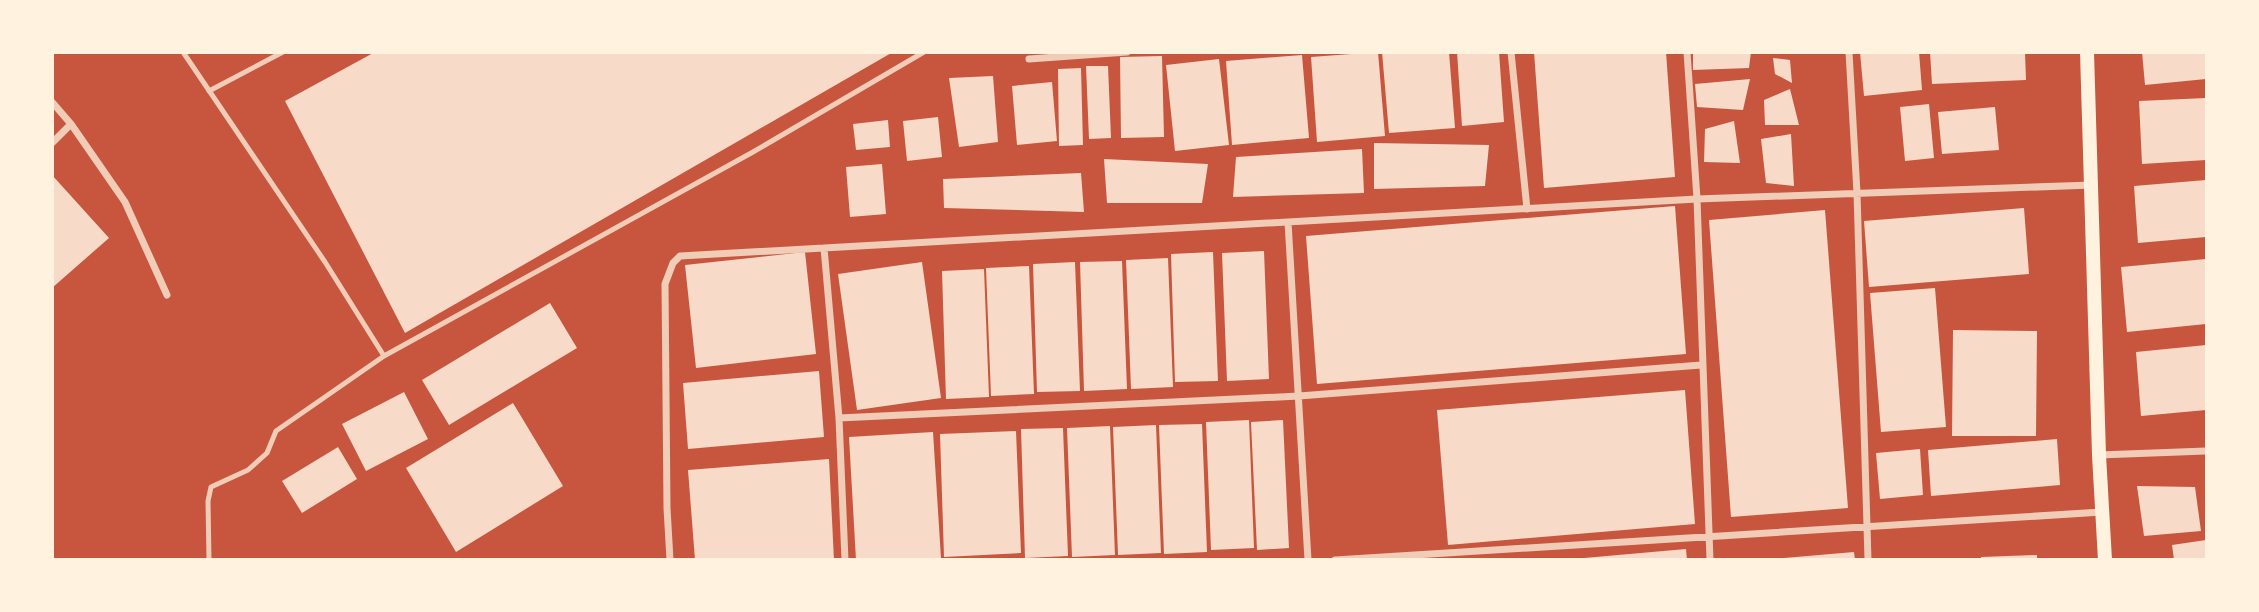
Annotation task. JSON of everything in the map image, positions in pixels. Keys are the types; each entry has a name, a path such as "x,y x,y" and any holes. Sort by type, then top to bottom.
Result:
{"main road":[{"path":"2087,52 2099,455 2105,559"}],"street":[{"path":"1029,59 1127,52"},
{"path":"1511,52 1527,209"},
{"path":"1687,52 1696,199 1710,559"},
{"path":"1849,52 1857,193 1868,559"},
{"path":"54,107 71,124 125,202 167,295"},
{"path":"52,143 71,124"},
{"path":"670,559 667,508 666,284 673,262 680,256 1696,199 2092,185"},
{"path":"1288,222 1308,559"},
{"path":"824,248 839,418 845,559"},
{"path":"839,418 1299,396 1701,365"},
{"path":"2099,455 2207,451"},
{"path":"1335,559 2102,512"}],"lane":[{"path":"183,52 325,262 384,356"},
{"path":"209,91 283,52"},
{"path":"209,559 208,501 211,487 248,470 267,453 276,430 384,356 753,152 924,52"}],"building":[{"path":"375,52 893,52 405,333 285,101"},
{"path":"1378,52 1385,136 1317,142 1311,57"},
{"path":"1382,52 1449,52 1455,128 1389,133"},
{"path":"1457,52 1499,52 1504,122 1462,126"},
{"path":"1534,52 1666,52 1675,177 1544,188"},
{"path":"1693,52 1751,52 1749,68 1693,70"},
{"path":"1860,52 1919,52 1922,90 1864,96"},
{"path":"1930,52 2025,52 2026,80 1932,84"},
{"path":"2142,52 2206,52 2206,79 2145,85"},
{"path":"1302,55 1309,138 1232,145 1226,61"},
{"path":"1162,56 1164,137 1121,138 1120,57"},
{"path":"1773,58 1790,60 1792,83 1775,74"},
{"path":"1219,59 1229,145 1175,151 1166,65"},
{"path":"1086,66 1108,66 1111,138 1089,139"},
{"path":"1081,68 1083,145 1059,146 1058,69"},
{"path":"993,76 998,142 959,147 949,78"},
{"path":"1750,79 1743,110 1697,107 1695,84"},
{"path":"1052,82 1057,141 1017,145 1012,86"},
{"path":"1790,89 1799,125 1765,125 1764,100"},
{"path":"2206,98 2206,160 2142,164 2139,101"},
{"path":"1929,104 1934,158 1905,161 1900,107"},
{"path":"1995,107 1999,150 1942,154 1938,112"},
{"path":"938,117 942,157 907,161 903,121"},
{"path":"888,120 890,147 856,150 853,124"},
{"path":"1734,121 1740,163 1704,162 1705,129"},
{"path":"1791,134 1794,186 1766,183 1761,139"},
{"path":"1374,143 1489,145 1485,186 1374,189"},
{"path":"1362,149 1364,193 1233,197 1236,157"},
{"path":"1104,159 1208,164 1202,203 1107,203"},
{"path":"882,164 886,214 850,217 846,167"},
{"path":"1081,173 1084,212 944,208 943,179"},
{"path":"52,175 109,238 52,288"},
{"path":"2206,180 2206,237 2138,243 2134,186"},
{"path":"1675,206 1686,354 1317,384 1306,236"},
{"path":"2024,208 2029,274 1869,287 1864,221"},
{"path":"1825,210 1848,508 1731,517 1709,220"},
{"path":"1264,251 1269,379 1227,381 1222,253"},
{"path":"805,252 816,354 696,368 685,265"},
{"path":"1213,252 1218,381 1175,382 1171,254"},
{"path":"1168,258 1173,387 1131,389 1126,260"},
{"path":"2206,259 2206,324 2127,332 2121,267"},
{"path":"1122,261 1127,389 1084,391 1080,262"},
{"path":"922,262 941,398 857,410 838,274"},
{"path":"1075,262 1080,391 1037,392 1033,264"},
{"path":"1029,266 1034,394 991,396 986,268"},
{"path":"984,269 989,397 946,399 942,271"},
{"path":"1935,288 1946,427 1881,432 1870,293"},
{"path":"550,303 577,348 449,425 422,380"},
{"path":"1953,330 2037,331 2036,436 1952,436"},
{"path":"2206,345 2206,410 2141,416 2136,352"},
{"path":"819,371 824,437 688,449 683,383"},
{"path":"1685,390 1695,524 1448,545 1437,410"},
{"path":"404,392 428,439 366,471 342,424"},
{"path":"513,403 563,486 456,552 406,468"},
{"path":"1249,420 1254,548 1211,550 1206,422"},
{"path":"1283,420 1289,548 1257,550 1251,422"},
{"path":"1202,424 1207,552 1164,554 1159,425"},
{"path":"1156,425 1161,553 1118,555 1113,427"},
{"path":"1110,426 1115,555 1072,557 1067,428"},
{"path":"1063,428 1068,556 1025,558 1021,429"},
{"path":"1016,431 1021,553 944,557 940,434"},
{"path":"933,432 941,558 856,560 849,437"},
{"path":"2057,439 2060,485 1931,496 1928,450"},
{"path":"338,447 357,479 302,513 282,481"},
{"path":"1920,449 1923,495 1880,499 1876,453"},
{"path":"829,459 834,560 695,560 688,470"},
{"path":"2137,486 2195,487 2201,531 2144,536"},
{"path":"2206,540 2206,560 2174,560 2172,545"},
{"path":"1686,549 1687,560 1584,560 1584,558"},
{"path":"1854,552 1855,560 1784,560 1784,558"},
{"path":"2037,555 2037,560 1981,560 1981,557"}]}
